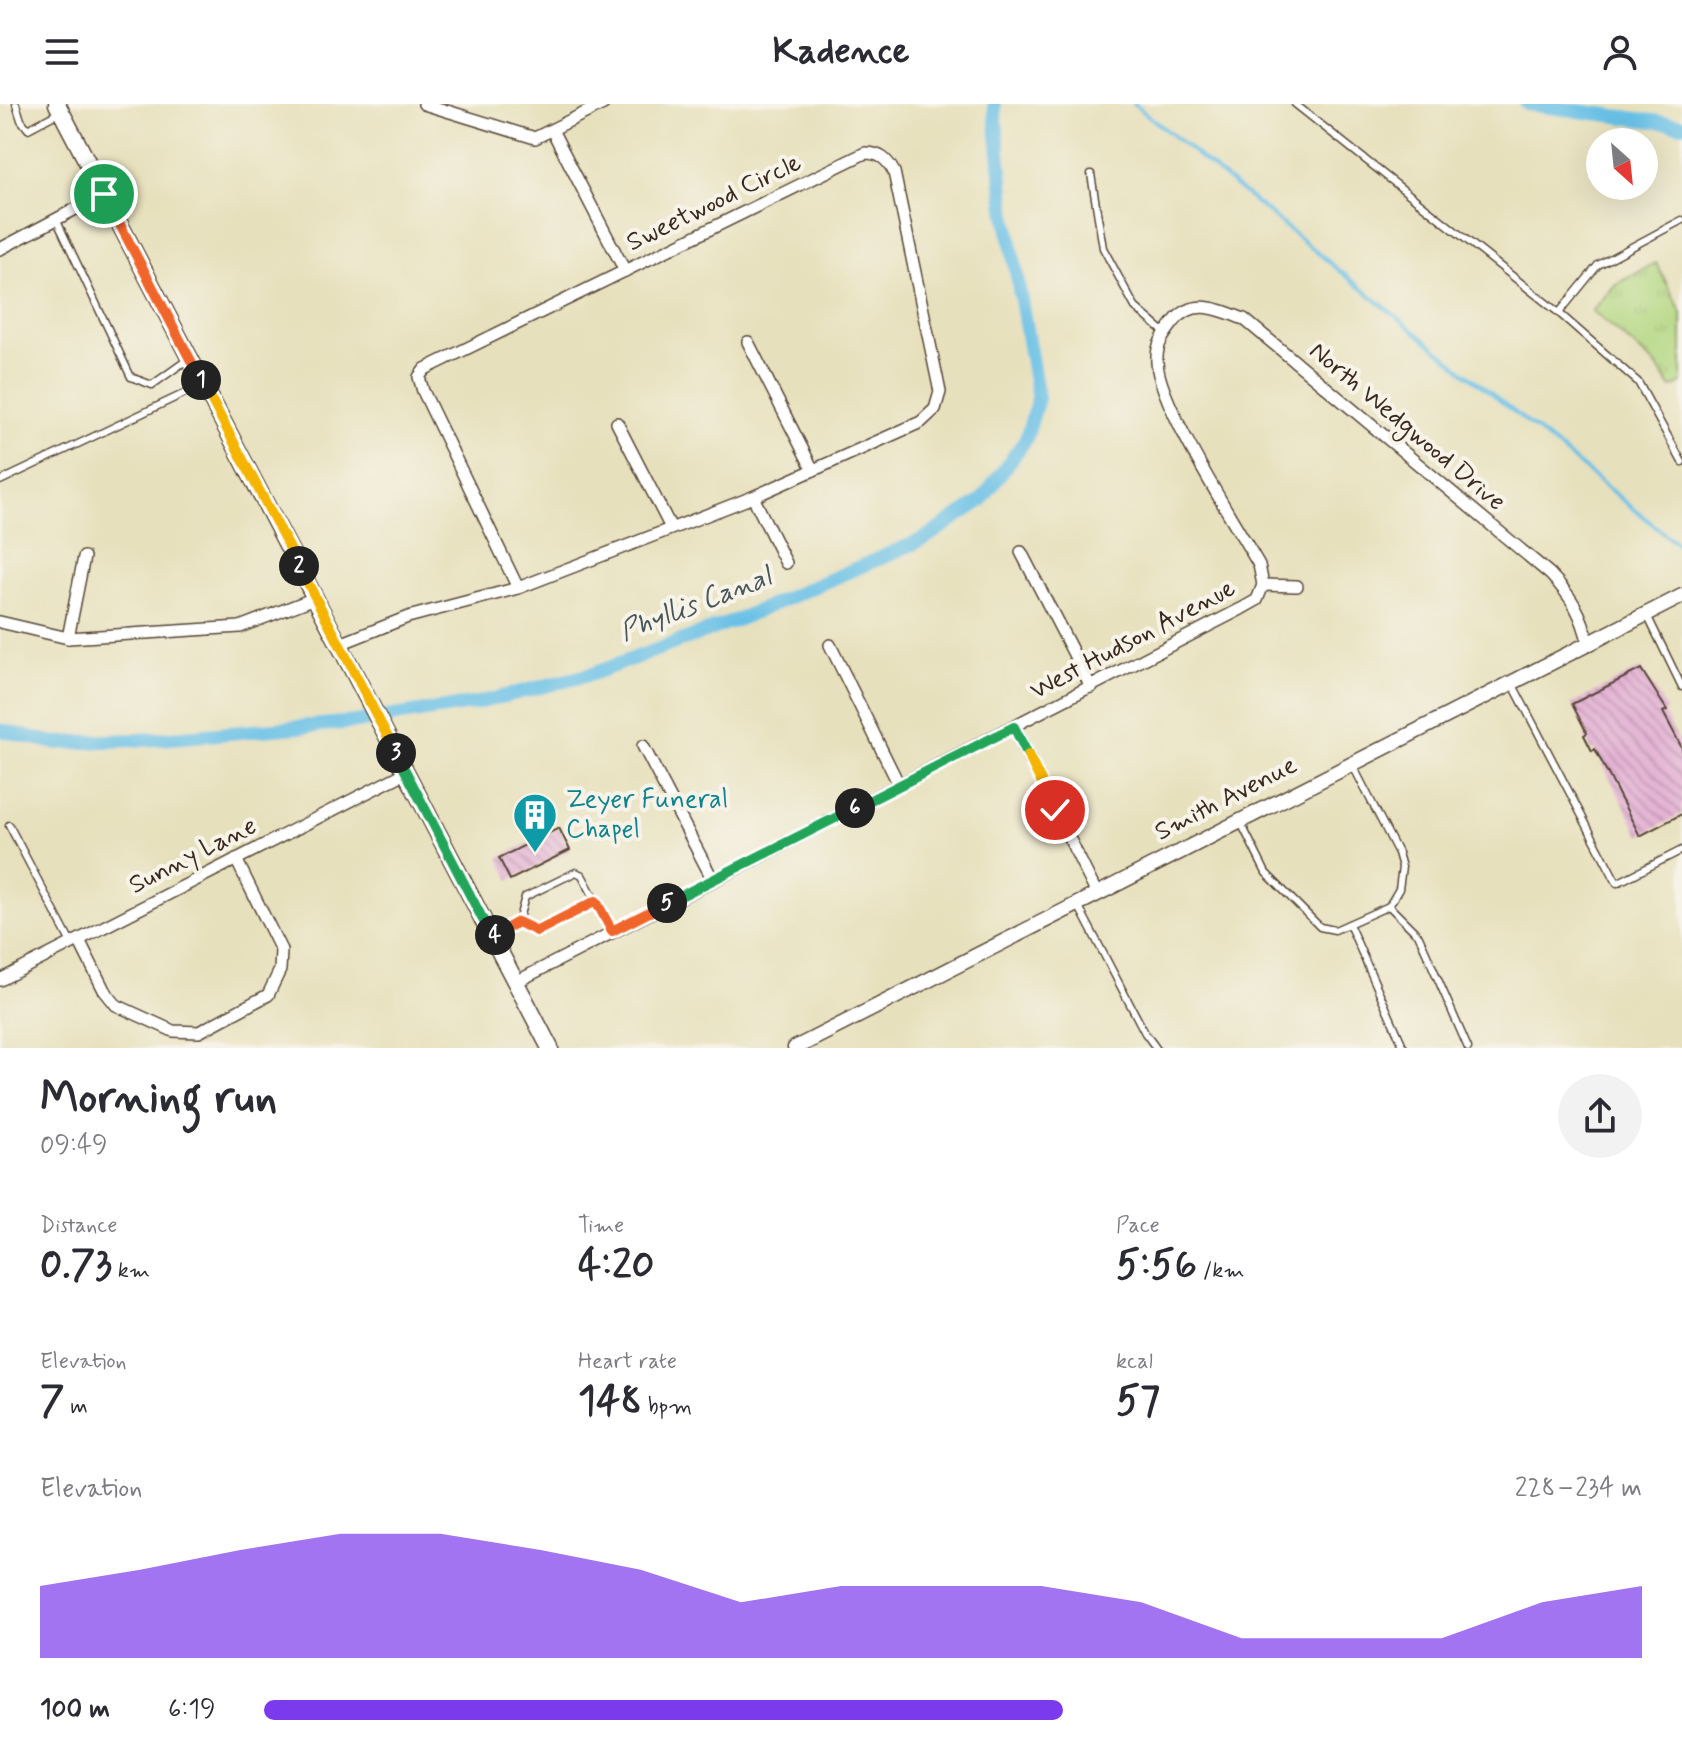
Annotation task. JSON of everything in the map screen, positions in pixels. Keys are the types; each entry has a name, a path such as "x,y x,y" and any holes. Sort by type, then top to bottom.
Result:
{"main road":[{"path":"59,108 550,1048"}],"street":[{"path":"424,104 535,138 603,104"},
{"path":"552,130 625,271"},
{"name":"Sweetwood Circle","path":"340,644 408,617 518,588 753,497 921,422 935,409 940,392 894,172 888,161 877,153 865,153 440,360 419,377 518,588"},
{"path":"0,249 104,194"},
{"name":"North Wedgwood Drive","path":"1165,333 1181,312 1206,305 1244,319 1550,574 1572,597 1582,617 1589,645"},
{"path":"1165,333 1160,339 1157,366 1168,401 1259,565 1263,585"},
{"path":"748,342 813,470"},
{"path":"617,423 671,528"},
{"path":"753,497 786,563"},
{"path":"1021,552 1091,687"},
{"path":"68,638 84,557"},
{"name":"West Hudson Avenue","path":"516,982 1257,600 1263,585 1297,586"},
{"name":"Smith Avenue","path":"795,1048 1238,819 1682,596"},
{"path":"0,622 68,638 240,627 315,598"},
{"path":"830,645 899,785"},
{"path":"1014,727 1096,892"},
{"path":"643,746 713,880"},
{"name":"Sunny Lane","path":"0,980 407,772"},
{"path":"75,942 116,1005 173,1031 199,1032 268,995 280,970 281,950 236,859"}],"lane":[{"path":"16,104 21,120 28,129 59,108"},
{"path":"1295,104 1559,313 1638,382 1682,462"},
{"path":"1091,174 1103,248 1135,307 1165,333"},
{"path":"56,219 131,377 152,385 190,358"},
{"path":"1559,313 1598,265 1682,220"},
{"path":"0,481 204,385"},
{"path":"1647,615 1682,687"},
{"path":"1512,683 1617,883 1682,850"},
{"path":"1238,819 1266,873 1320,927 1335,930 1389,906 1399,889 1402,867 1398,853 1351,763"},
{"path":"9,825 75,942"},
{"path":"492,937 518,922 525,897 576,872 582,875 612,931"},
{"path":"518,922 537,931 596,901"},
{"path":"1076,902 1145,1033 1156,1048"},
{"path":"1389,906 1419,936 1468,1048"},
{"path":"1349,924 1404,1048"}],"green space":[{"path":"1656,263 1682,313 1682,383 1672,388 1654,363 1592,311 1616,284"}],"building":[{"path":"1641,669 1667,710 1663,712 1682,748 1682,814 1640,836 1595,749 1592,751 1584,735 1587,733 1572,704"},
{"name":"Zeyer Funeral Chapel","path":"559,828 570,850 510,880 499,858"}],"waterway":[{"name":"Phyllis Canal","path":"0,730 55,743 160,739 355,722 477,703 592,674 739,619 924,539 981,501 1026,439 1038,398 1004,202 994,104"},
{"path":"1134,104 1682,548"},
{"name":"Phyllis Canal","path":"1527,104 1682,125"}],"place":[{"name":"Zeyer Funeral Chapel","path":"535,854"}],"route":[{"path":"104,194 492,937 518,922 537,931 596,901 612,931 1014,727 1055,810"}]}
